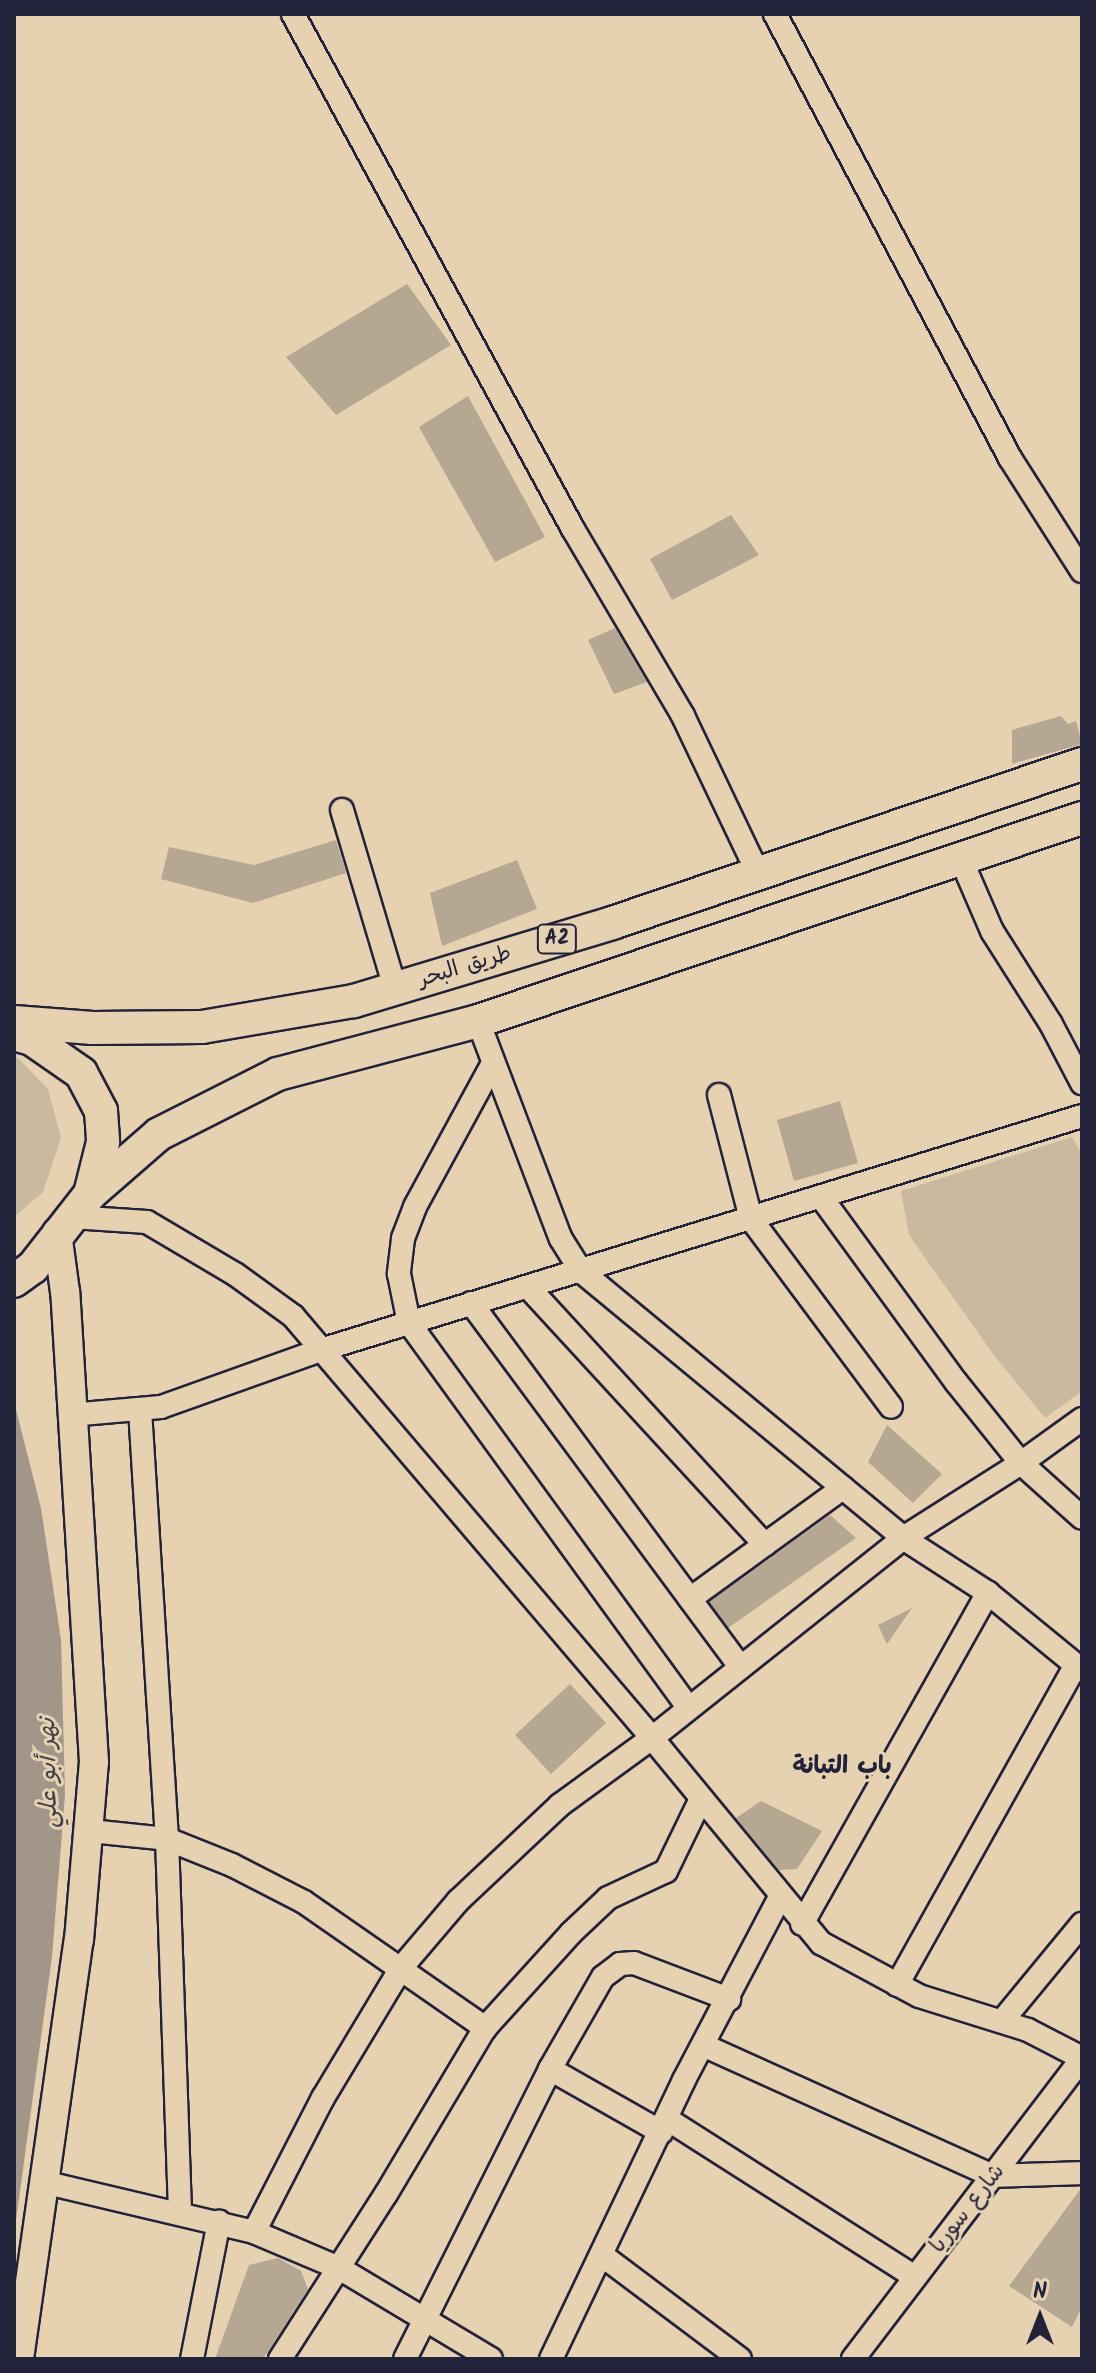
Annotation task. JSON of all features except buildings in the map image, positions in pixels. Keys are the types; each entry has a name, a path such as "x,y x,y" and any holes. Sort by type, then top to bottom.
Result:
{"highway":[{"name":"طريق البحر","path":"14,1022 93,1028 202,1027 354,1001 759,875 1082,764"},
{"name":"A2","path":"14,1281 33,1267 73,1214 159,1134 278,1074 478,1021 1082,818"},
{"name":"A2","path":"14,1034 32,1039 81,1073 101,1111 103,1142 73,1214"}],"main road":[{"path":"19,2359 79,1940 94,1762 70,1415 65,1292 73,1214"}],"street":[{"path":"293,14 573,529 683,716 759,875"},
{"path":"775,14 1010,458 1082,571"},
{"path":"342,810 395,988"},
{"path":"960,857 992,931 1051,1024 1082,1083"},
{"path":"478,1021 492,1065 561,1239 582,1272 903,1538 988,1593 1079,1667 897,1985"},
{"path":"492,1065 415,1207 403,1239 399,1274 409,1323 688,1707"},
{"path":"719,1095 751,1219 891,1407"},
{"path":"70,1415 161,1407 324,1349 1082,1116"},
{"path":"821,1197 926,1346 1021,1463 1082,1518"},
{"path":"73,1214 147,1222 167,1231 293,1316 652,1738 802,1924 838,1955 919,1996 1028,2030 1082,2058"},
{"path":"528,1287 765,1545"},
{"path":"471,1303 740,1667"},
{"path":"140,1410 167,1839 180,2213"},
{"path":"254,2232 323,2098 401,1968 458,1901 560,1805 652,1738 903,1538 1021,1463 1082,1419"},
{"path":"690,1599 843,1488"},
{"path":"802,1924 988,1593"},
{"path":"280,2359 485,2028 571,1933 608,1898 647,1877 666,1871 701,1799"},
{"path":"90,1831 167,1839 232,1865 304,1902 485,2028"},
{"path":"551,2359 664,2125 780,1897"},
{"path":"1002,2021 1082,1924"},
{"path":"405,2359 550,2069 603,1977 620,1964 634,1963 729,1999"},
{"path":"705,2046 993,2176 1082,2173"},
{"name":"شارع سوريا","path":"853,2359 1082,2058"},
{"path":"550,2069 664,2125 915,2277"},
{"path":"43,2182 254,2232 339,2268 491,2359"},
{"path":"192,2359 219,2222"},
{"path":"603,2256 740,2359"}],"shaded area":[{"path":"14,1054 48,1089 61,1138 43,1192 14,1217"},
{"path":"1072,1137 1082,1155 1082,1391 1045,1418 993,1354 909,1235 901,1191"}],"water":[{"name":"نهر أبو علي","path":"14,1402 41,1508 61,1640 65,1795 52,1957 14,2235"}],"district":[{"name":"باب التبانة","path":"842,1767"}]}
